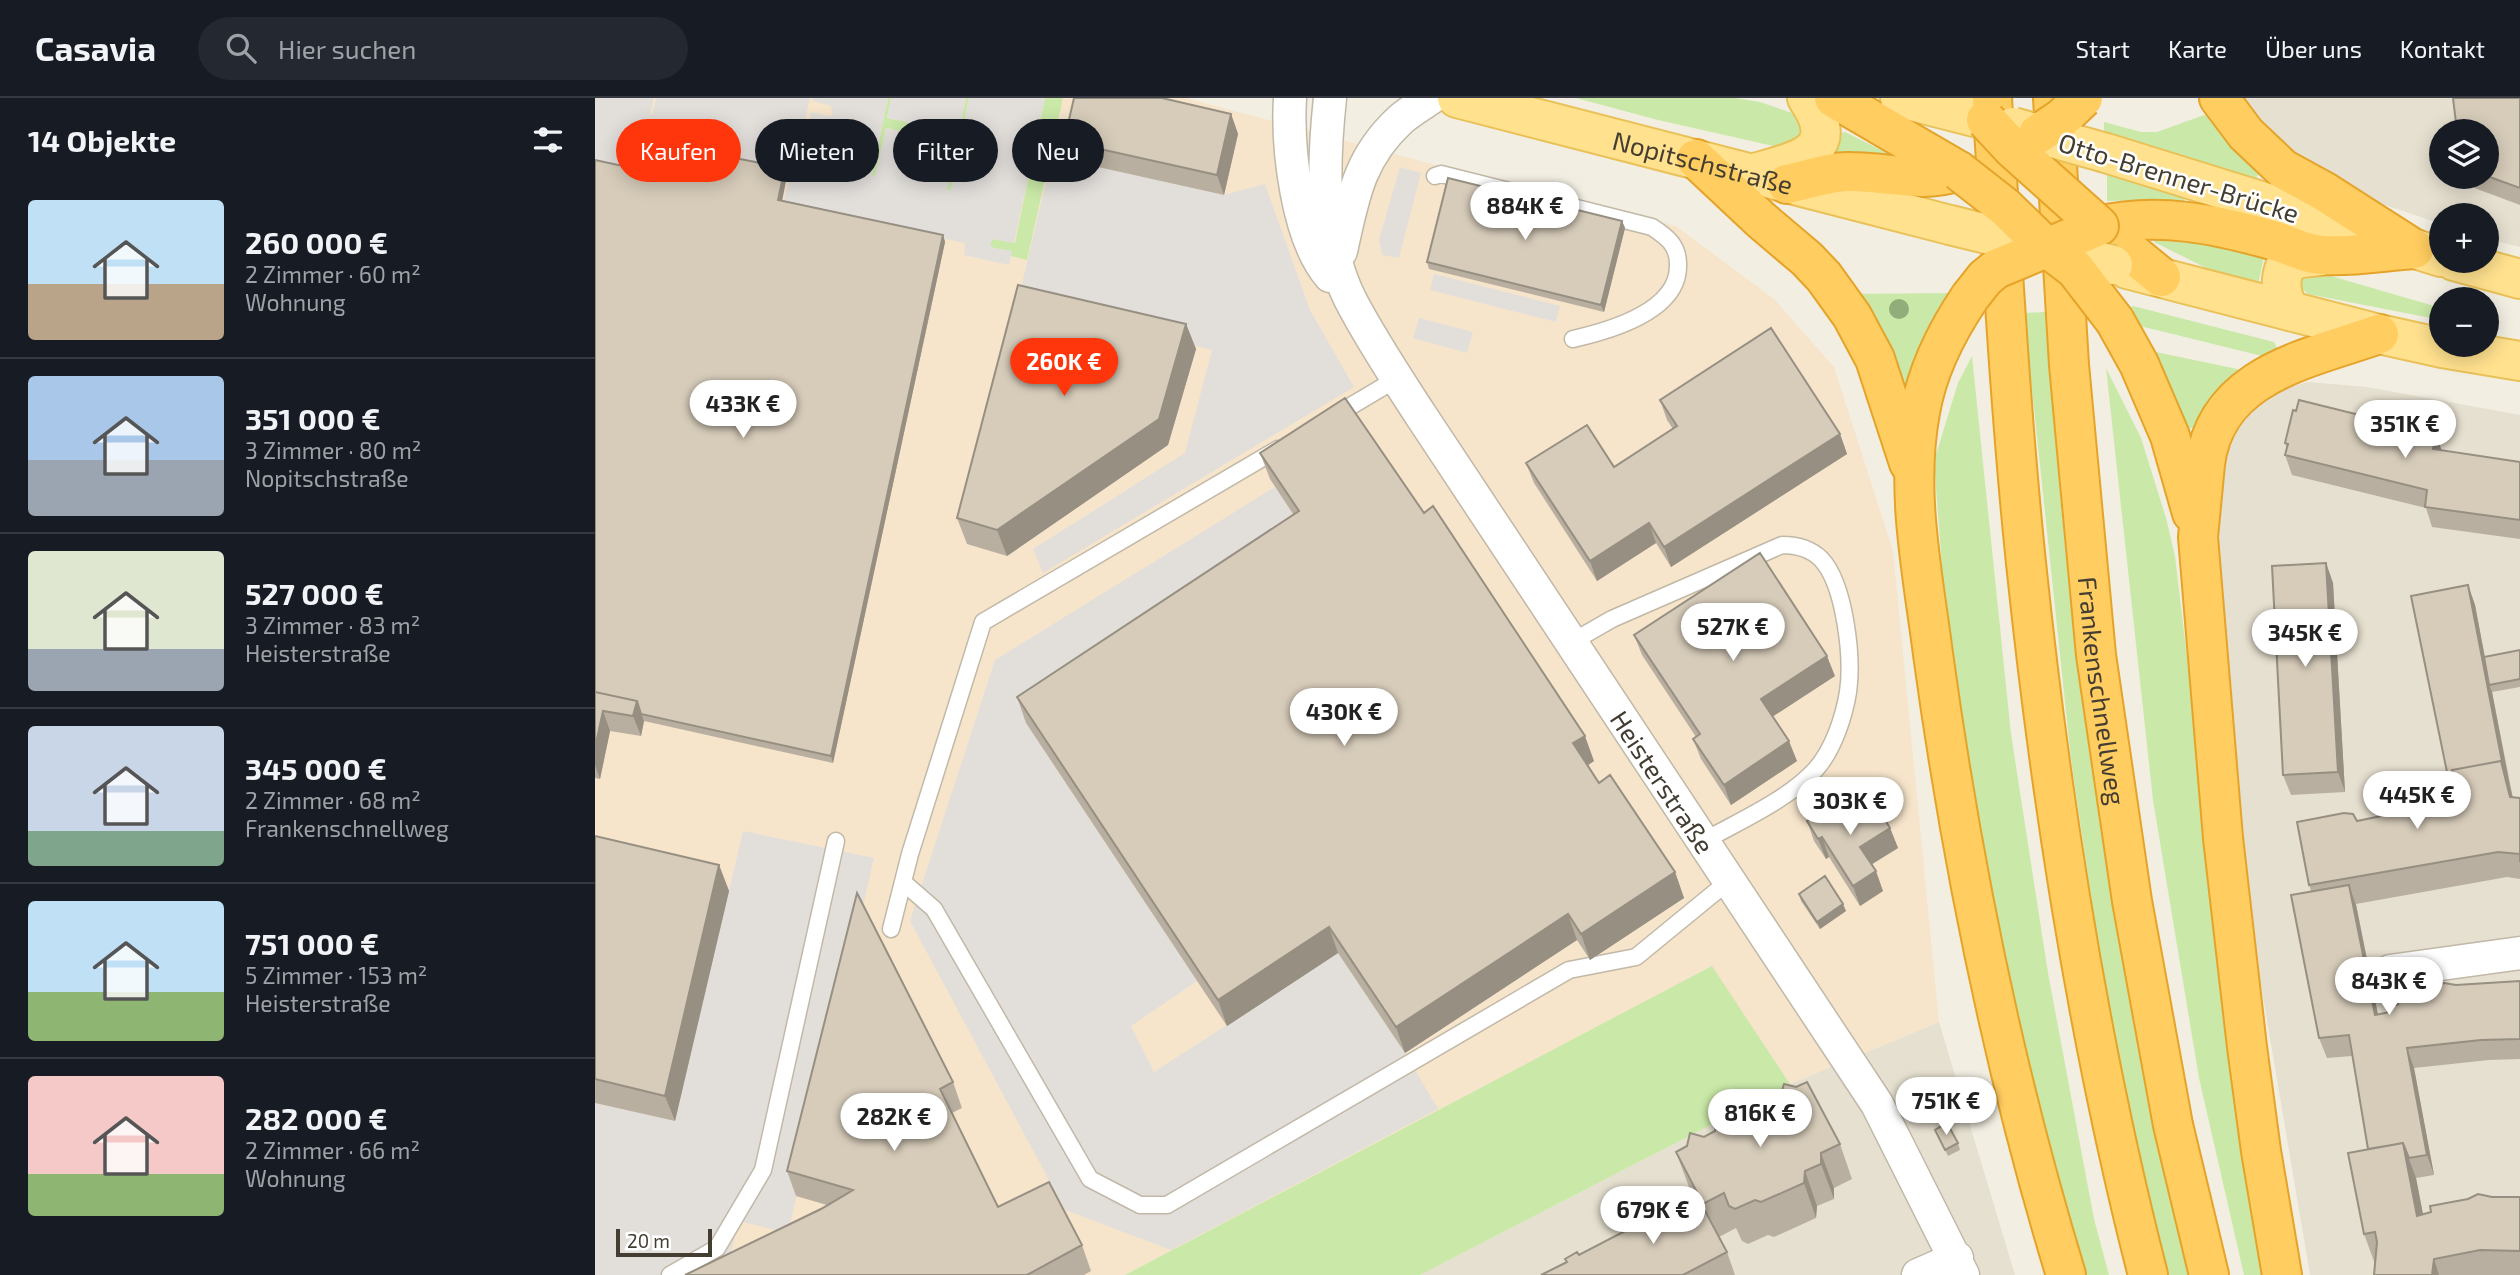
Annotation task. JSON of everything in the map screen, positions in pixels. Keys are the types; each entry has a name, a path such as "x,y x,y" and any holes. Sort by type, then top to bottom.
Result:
{"highway":[{"path":"1834,98 1951,170 2029,228 2046,247 2075,270 2115,321 2139,364 2170,436 2198,537"},
{"name":"Frankenschnellweg","path":"2053,98 2069,365 2096,655 2132,901 2173,1125 2209,1275"},
{"path":"1787,184 1850,172 1916,178 1951,170 2025,141 2075,107 2083,98"},
{"path":"2219,98 2246,134 2283,169 2428,253"},
{"path":"1972,106 2025,141 2108,238"},
{"path":"1972,106 2019,481 2047,735 2069,891 2100,1067 2148,1275"},
{"path":"1696,159 1807,259 1824,277 1852,316 1879,369 1915,482"},
{"path":"2066,1275 2010,1072 1973,905 1946,748 1917,528 1915,482 1920,411 1931,372 1958,315 1977,287 1996,270 2046,247 2108,238 2145,218 2190,222 2265,238 2321,256 2428,253"},
{"path":"2282,1275 2261,1151 2238,982 2210,695 2198,537 2207,452 2217,425 2243,390 2273,372 2379,334"}],"main road":[{"name":"Nopitschstraße","path":"1457,98 1787,184 2046,247"},
{"path":"1751,174 1808,154 1817,146 1822,136 1821,121 1807,98"},
{"path":"1899,98 1972,106"},
{"name":"Otto-Brenner-Brücke","path":"2025,141 2106,153 2428,253"},
{"path":"2108,238 2161,277 2379,334 2520,361"},
{"path":"2290,311 2281,289 2281,276 2286,264 2300,258 2321,256"},
{"path":"2498,273 2520,279"}],"street":[{"name":"Heisterstraße","path":"1290,98 1292,169 1310,241 1318,262 1350,298"},
{"name":"Heisterstraße","path":"1330,98 1325,153 1325,198 1337,266 1350,298 1398,378 1877,1104 1960,1267"},
{"path":"1337,266 1355,185 1364,164 1401,119 1431,98"},
{"path":"2390,971 2520,953"},
{"path":"1918,1275 1960,1267"}],"lane":[{"path":"1435,176 1441,174 1652,227 1669,238 1678,254 1679,274 1665,299 1651,310 1616,326 1597,334 1573,339"},
{"path":"1321,424 1398,378"},
{"path":"891,929 933,780 983,622 1287,444"},
{"path":"1572,642 1612,619 1782,545 1800,545 1821,559 1840,594 1849,649 1848,692 1835,737 1816,769 1787,793 1704,841"},
{"path":"670,1275 717,1248 763,1170 836,841"},
{"path":"903,882 934,909 1090,1179 1140,1205 1167,1205 1569,970 1636,957 1730,880"}],"shaded area":[{"path":"595,98 1186,98 1676,226 1774,299 1834,367 1893,551 1939,1022 1790,1084 1712,967 1125,1275 595,1275"},
{"path":"595,98 654,98 650,114 652,115 656,98 810,98 806,119 755,119 755,168 741,165 741,119 616,119 616,168 595,164"},
{"path":"813,98 888,98 879,141 879,119 809,119 811,112 830,116 833,114 831,106 812,101"},
{"path":"891,98 966,98 962,119 887,118"},
{"path":"969,98 1045,98 1040,119 1012,119 1012,182 1027,182 1014,243 993,239 990,243 993,248 1012,251 1009,265 964,255 965,243 783,205 788,182 879,182 879,159 886,128 893,129 893,182 949,182 947,190 950,191 952,182 998,182 998,119 965,119"},
{"path":"2240,98 2520,98 2520,247 2499,242 2499,203 2429,203 2429,220 2362,197 2311,168 2264,129"},
{"path":"1400,167 1421,173 1399,258 1382,255 1379,240"},
{"path":"1104,168 1224,195 1265,184 1310,310 1354,387 1043,573 1033,549 1185,453 1212,350 1018,301 1046,182 1104,182"},
{"path":"1434,274 1560,306 1556,322 1430,290"},
{"path":"1419,318 1473,332 1467,353 1413,338"},
{"path":"2308,382 2367,387 2520,415 2520,1275 2310,1275 2259,973 2228,701 2213,519 2229,441 2248,411 2282,389"},
{"path":"1275,487 1308,537 1026,723 1197,981 1131,1026 1154,1072 1338,953 1405,1053 1438,1109 1171,1250 1065,1210 910,921 995,660"},
{"path":"743,831 874,858 788,1233 739,1221 730,1256 693,1275 595,1275 595,1103 675,1121"},
{"path":"1939,1022 2015,1275 1420,1275 1790,1084"}],"green space":[{"path":"888,98 891,98 887,118 893,119 893,129 886,128 879,159 879,141"},
{"path":"966,98 969,98 965,119 962,119"},
{"path":"1045,98 1063,98 1058,119 1040,119"},
{"path":"1576,98 1735,98 1760,102 1798,115 1807,132 1782,148"},
{"path":"2207,114 2259,174 2253,183 2104,135 2104,122 2141,132 2157,132"},
{"path":"1845,132 1893,156 1831,155 1839,134"},
{"path":"2107,174 2184,196 2184,204 2149,200 2107,201"},
{"path":"949,182 953,182 951,191 947,190"},
{"path":"1027,182 1044,182 1027,260 1011,256 1011,251 993,248 989,243 993,239 1015,243"},
{"path":"2155,236 2197,241 2264,256 2258,285 2206,268 2154,242"},
{"path":"2307,269 2429,305 2429,318 2308,294 2301,288 2300,275"},
{"path":"1948,293 1927,333 1902,408 1849,294"},
{"path":"2133,306 2274,342 2277,348 2262,356 2136,325 2129,309"},
{"path":"2046,312 2069,584 2094,788 2136,1033 2189,1275 2168,1275 2110,1028 2071,759 2024,313"},
{"path":"2151,351 2242,370 2207,405 2193,428 2186,428"},
{"path":"1972,356 2011,734 2048,973 2094,1219 2109,1275 2080,1275 1995,945 1947,634 1934,461 1958,383"},
{"path":"2106,368 2141,438 2175,556 2223,1019 2251,1216 2264,1275 2244,1275 2199,1078 2153,800"},
{"path":"1712,966 1790,1084 1420,1275 1125,1275"}],"building":[{"path":"1074,98 1162,98 1231,114 1217,175 1104,150 1104,119 1069,119"},
{"path":"2453,98 2520,98 2520,188 2499,180 2499,119 2456,119"},
{"path":"741,159 755,162 755,182 782,182 778,200 943,235 831,756 641,714 637,701 595,692 595,160 616,165 616,182 741,182"},
{"path":"1448,178 1622,221 1601,305 1427,262"},
{"path":"1018,285 1186,324 1159,419 997,530 957,518"},
{"path":"1771,328 1840,434 1664,547 1649,523 1590,561 1526,463 1587,425 1614,467 1677,426 1660,400"},
{"path":"1345,398 1424,513 1433,506 1585,736 1573,743 1599,783 1610,775 1675,872 1581,934 1568,914 1396,1027 1329,927 1218,1000 1017,697 1299,511 1260,453"},
{"path":"2299,400 2436,434 2433,449 2520,462 2520,520 2425,507 2427,490 2285,455 2288,444 2285,443 2293,410 2296,411"},
{"path":"1760,553 1827,656 1761,699 1789,741 1724,785 1693,739 1700,734 1634,635"},
{"path":"2326,563 2338,772 2283,775 2272,566"},
{"path":"2468,585 2503,767 2501,761 2452,770 2453,776 2448,777 2411,596"},
{"path":"2520,650 2520,679 2489,685 2484,657"},
{"path":"595,692 637,701 633,716 603,711 595,748"},
{"path":"2501,761 2510,797 2520,798 2520,854 2498,852 2309,885 2297,822 2344,813 2353,814 2357,821 2458,800 2452,770"},
{"path":"1873,801 1890,828 1860,847 1876,871 1853,886 1822,837 1818,839 1807,821 1836,802 1846,818"},
{"path":"595,836 719,865 665,1096 595,1079"},
{"path":"1825,876 1843,904 1817,922 1799,894"},
{"path":"2349,885 2375,1015 2390,1012 2390,1007 2398,1004 2396,994 2444,983 2456,985 2520,981 2520,1039 2407,1048 2427,1155 2409,1158 2403,1143 2368,1149 2349,1035 2319,1038 2291,895"},
{"path":"857,893 953,1082 940,1089 998,1207 1049,1182 1082,1245 1027,1275 685,1275 821,1209 853,1190 787,1171"},
{"path":"1807,1082 1840,1144 1821,1153 1821,1164 1805,1171 1804,1183 1761,1202 1755,1200 1735,1209 1729,1206 1724,1193 1703,1204 1676,1152 1687,1146 1690,1133 1704,1137 1715,1131 1717,1119 1742,1105 1754,1099 1767,1104 1780,1097 1784,1084 1796,1087"},
{"path":"1947,1123 1958,1143 1945,1150 1935,1130"},
{"path":"2403,1143 2417,1216 2431,1212 2430,1206 2468,1199 2478,1194 2520,1197 2520,1251 2480,1250 2434,1259 2432,1275 2374,1275 2377,1242 2375,1232 2364,1234 2348,1153"},
{"path":"1696,1194 1727,1252 1683,1275 1541,1275 1567,1262 1565,1259 1577,1252 1579,1255 1652,1217 1651,1214 1663,1208 1664,1211"}]}
